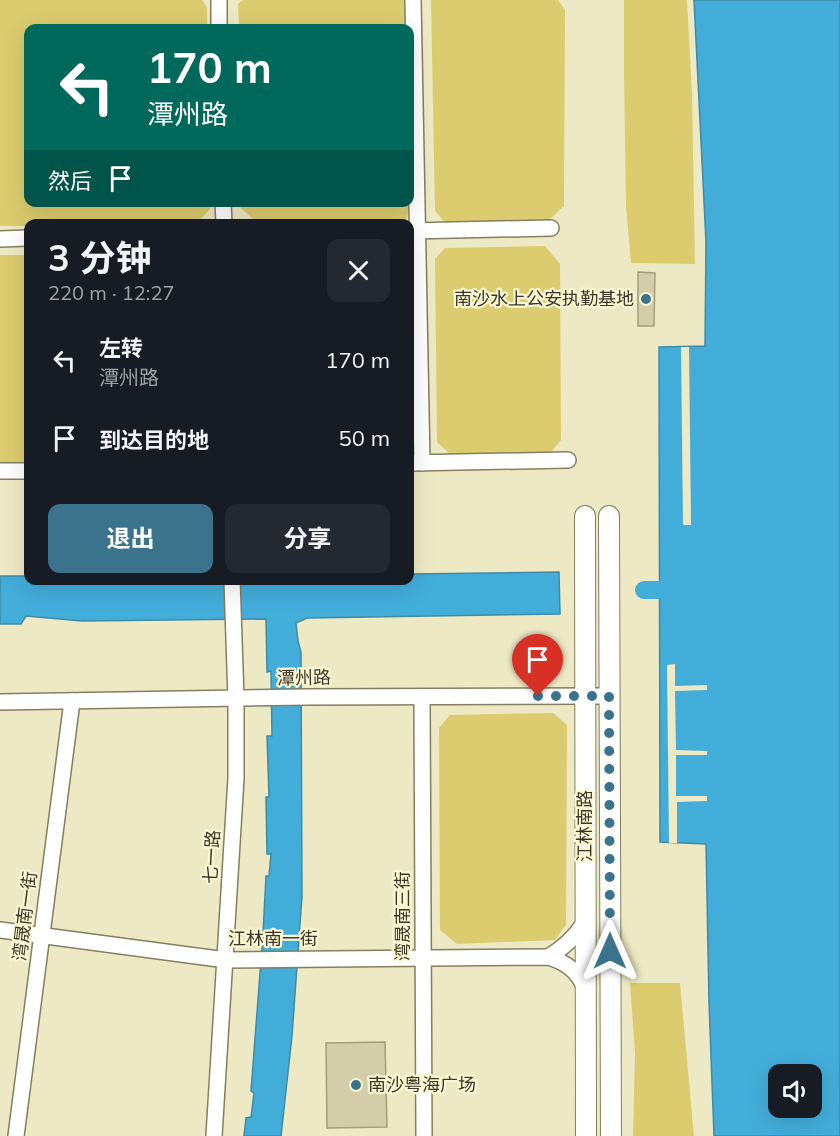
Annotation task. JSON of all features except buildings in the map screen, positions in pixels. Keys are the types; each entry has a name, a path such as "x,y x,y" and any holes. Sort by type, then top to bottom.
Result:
{"main road":[{"name":"江林南路","path":"585,516 585,1134"},
{"name":"江林南路","path":"609,516 610,1136"}],"street":[{"path":"219,0 219,24"},
{"path":"413,0 413,24"},
{"path":"551,228 414,231 416,463 568,460"},
{"path":"0,239 24,238"},
{"path":"0,471 24,471"},
{"path":"585,516 609,516"},
{"name":"七一路","path":"214,1136 236,778 232,585"},
{"name":"潭州路","path":"0,702 307,697 609,696"},
{"name":"湾晟南三街","path":"422,697 424,1136"},
{"name":"湾晟南一街","path":"16,1136 72,701"},
{"path":"548,957 566,946 585,922"},
{"name":"江林南一街","path":"0,930 226,960 548,957"},
{"path":"548,957 564,962 570,967 580,978 586,991"}],"shaded area":[{"path":"0,0 202,0 207,7 207,24 24,24 24,207 210,207 202,218 24,219 24,226 0,226"},
{"path":"243,0 404,0 406,24 239,24 238,4"},
{"path":"431,0 558,0 565,10 564,206 547,222 446,224 435,211"},
{"path":"624,0 687,0 692,94 695,264 631,263 626,206"},
{"path":"408,207 408,214 406,219 253,219 241,208"},
{"path":"545,246 560,264 561,440 551,452 451,455 437,442 435,259 445,248"},
{"path":"0,255 24,255 24,462 0,462"},
{"path":"553,713 567,725 566,925 555,940 457,944 440,930 439,728 450,715"},
{"path":"630,983 680,983 694,1136 633,1136 635,1053"}],"water":[{"path":"694,0 840,0 840,1136 714,1136 706,844 660,842 659,347 705,346 706,242"},
{"path":"559,572 560,614 307,618 296,623 301,652 302,896 292,1036 281,1136 244,1136 246,1118 251,1117 254,1093 251,1091 266,876 269,876 271,854 267,854 266,797 269,797 267,736 272,736 271,671 267,672 266,619 82,621 26,616 21,624 0,624 0,576 24,576 24,585 414,585 414,574"}],"pier":[{"path":"681,347 689,347 691,525 683,525"},
{"path":"675,664 675,686 707,685 707,690 675,691 676,750 707,751 707,755 676,755 676,796 707,796 707,801 677,802 677,843 669,843 667,665"}],"waterway":[{"path":"644,590 684,590"}],"place":[{"name":"南沙水上公安执勤基地","path":"646,299"},
{"name":"南沙粤海广场","path":"356,1085"}],"route":[{"path":"538,696 609,696 610,951"}]}
